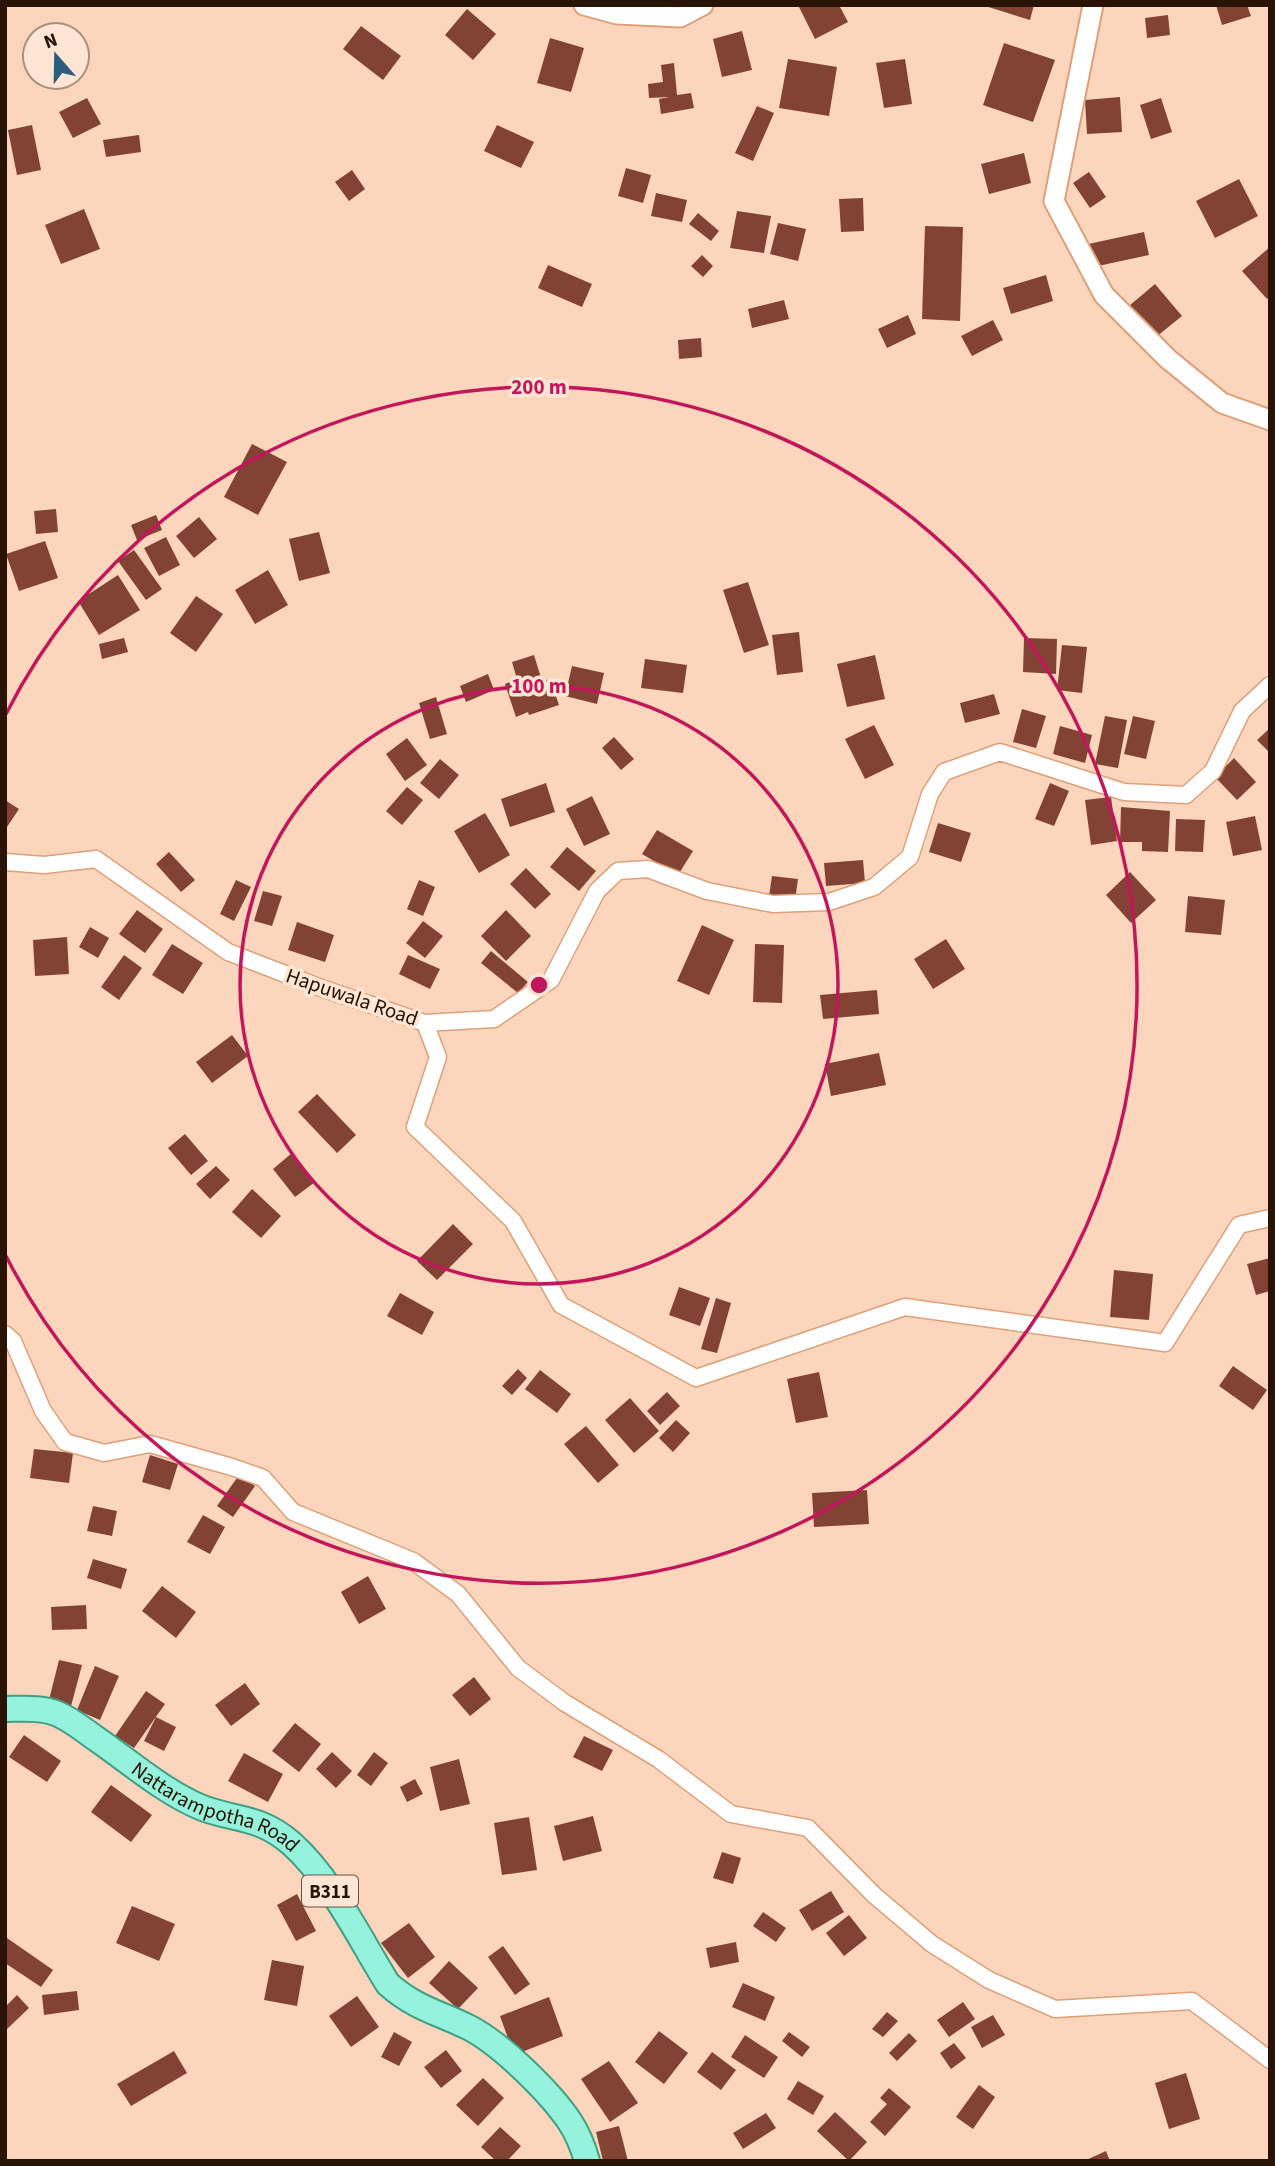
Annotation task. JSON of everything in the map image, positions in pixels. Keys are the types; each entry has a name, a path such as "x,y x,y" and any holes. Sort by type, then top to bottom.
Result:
{"main road":[{"name":"Nattarampotha Road","path":"5,1709 35,1709 57,1714 81,1728 174,1795 202,1808 252,1820 270,1828 292,1844 318,1871 388,1984 405,1999 469,2028 501,2049 548,2095 569,2121 583,2146 587,2161"}],"street":[{"path":"584,5 617,14 680,17 703,5"},
{"path":"1093,5 1054,201 1104,295 1168,359 1222,403 1270,420"},
{"name":"Hapuwala Road","path":"5,862 44,865 96,859 228,952 324,989 425,1023 494,1019 551,980 597,891 618,871 648,869 707,891 773,904 829,902 874,887 911,857 930,794 944,772 1000,752 1124,792 1186,795 1213,771 1242,711 1270,685"},
{"path":"425,1023 438,1057 415,1127 513,1221 561,1305 696,1378 905,1307 1166,1343 1239,1225 1270,1218"},
{"path":"5,1334 13,1341 43,1411 65,1442 104,1453 150,1444 232,1467 263,1478 293,1512 413,1562 458,1594 518,1668 565,1703 658,1759 731,1814 808,1828 874,1895 932,1944 989,1980 1055,2009 1192,2001 1270,2060"}],"building":[{"path":"798,5 839,5 848,22 815,39"},
{"path":"982,5 1034,5 1030,20"},
{"path":"1216,5 1247,5 1251,16 1222,25"},
{"path":"467,9 496,34 473,60 445,35"},
{"path":"1168,15 1170,35 1147,38 1145,18"},
{"path":"361,26 401,56 383,80 343,49"},
{"path":"742,31 752,70 722,77 713,39"},
{"path":"550,38 584,48 571,92 537,83"},
{"path":"1004,43 1055,60 1033,122 983,105"},
{"path":"788,59 837,67 829,116 779,108"},
{"path":"905,59 912,104 884,108 876,63"},
{"path":"674,63 677,95 691,93 694,108 661,114 659,99 669,97 649,98 648,84 663,82 661,65"},
{"path":"1120,97 1122,132 1087,134 1085,100"},
{"path":"87,98 101,124 73,138 59,112"},
{"path":"1161,98 1172,132 1151,139 1140,105"},
{"path":"757,106 774,113 753,161 735,153"},
{"path":"32,125 41,170 17,175 8,130"},
{"path":"497,125 534,142 521,168 484,151"},
{"path":"139,135 141,152 106,157 103,140"},
{"path":"1024,153 1031,183 989,194 981,164"},
{"path":"626,168 651,175 643,203 618,196"},
{"path":"352,170 365,189 349,201 335,182"},
{"path":"1089,172 1106,197 1090,208 1073,183"},
{"path":"1239,179 1258,216 1215,238 1196,201"},
{"path":"656,193 687,200 682,222 651,216"},
{"path":"863,198 864,231 841,232 839,199"},
{"path":"84,209 100,249 61,264 45,225"},
{"path":"737,211 771,216 764,253 730,248"},
{"path":"698,213 719,231 711,241 689,224"},
{"path":"778,223 806,229 798,261 770,254"},
{"path":"925,226 963,227 960,321 922,319"},
{"path":"1144,232 1149,255 1084,269 1079,246"},
{"path":"1270,247 1270,296 1267,299 1242,271"},
{"path":"702,255 713,266 703,277 691,266"},
{"path":"548,265 592,284 582,307 538,288"},
{"path":"1046,275 1053,301 1011,314 1003,288"},
{"path":"1155,284 1182,316 1156,337 1129,306"},
{"path":"784,300 789,319 752,328 748,309"},
{"path":"908,315 916,334 887,348 878,329"},
{"path":"993,320 1003,340 972,356 961,336"},
{"path":"701,338 702,357 679,359 678,340"},
{"path":"252,444 287,462 258,515 224,497"},
{"path":"56,509 58,532 36,534 34,511"},
{"path":"156,515 162,530 137,540 131,525"},
{"path":"199,517 217,539 194,558 176,536"},
{"path":"319,532 330,573 299,581 289,539"},
{"path":"166,537 180,565 159,576 144,548"},
{"path":"45,541 58,578 19,591 6,554"},
{"path":"134,550 162,589 146,600 118,561"},
{"path":"268,570 288,605 255,624 235,590"},
{"path":"118,575 140,610 99,635 78,601"},
{"path":"748,582 769,645 744,653 723,590"},
{"path":"196,596 223,614 196,652 170,633"},
{"path":"799,632 803,672 777,675 772,635"},
{"path":"124,638 128,652 102,659 99,644"},
{"path":"1024,638 1057,639 1056,674 1023,672"},
{"path":"1062,645 1087,647 1082,693 1057,690"},
{"path":"534,655 542,681 550,679 559,705 516,717 505,684 517,679 512,662"},
{"path":"875,655 885,699 847,707 837,664"},
{"path":"645,659 687,665 683,693 641,688"},
{"path":"572,666 604,673 597,704 565,696"},
{"path":"488,674 494,690 466,702 460,686"},
{"path":"994,694 1000,714 965,723 960,703"},
{"path":"436,697 447,734 430,739 419,703"},
{"path":"1022,709 1046,716 1036,748 1013,742"},
{"path":"1105,716 1127,720 1118,768 1095,764"},
{"path":"1133,716 1155,721 1146,759 1124,754"},
{"path":"874,725 894,765 865,779 845,739"},
{"path":"1060,726 1092,735 1085,763 1053,754"},
{"path":"1270,728 1270,753 1257,740"},
{"path":"614,737 634,759 621,770 602,748"},
{"path":"407,738 427,765 405,781 386,754"},
{"path":"1234,758 1256,782 1237,800 1215,777"},
{"path":"440,759 459,775 439,799 420,783"},
{"path":"546,783 555,812 510,827 501,799"},
{"path":"1050,783 1069,791 1054,826 1035,819"},
{"path":"407,787 423,800 402,825 386,811"},
{"path":"592,796 610,834 584,846 566,809"},
{"path":"1111,797 1117,841 1091,845 1085,800"},
{"path":"5,800 19,809 5,830"},
{"path":"1121,807 1170,811 1168,852 1142,851 1142,842 1120,842"},
{"path":"485,813 510,855 479,873 454,831"},
{"path":"1255,816 1262,850 1233,856 1226,822"},
{"path":"1176,819 1205,820 1203,852 1175,851"},
{"path":"938,823 971,833 961,862 929,852"},
{"path":"657,830 693,851 678,875 642,854"},
{"path":"567,847 596,871 579,891 550,867"},
{"path":"169,852 195,880 181,892 156,864"},
{"path":"863,860 865,883 826,886 824,863"},
{"path":"526,868 551,894 535,909 510,884"},
{"path":"1130,872 1156,900 1131,923 1106,895"},
{"path":"772,876 798,879 795,900 769,896"},
{"path":"236,880 251,887 234,921 220,914"},
{"path":"419,880 435,887 423,916 407,909"},
{"path":"263,891 282,896 272,926 254,921"},
{"path":"1188,896 1225,900 1221,935 1185,932"},
{"path":"137,910 163,929 145,953 119,934"},
{"path":"506,910 531,936 506,961 481,936"},
{"path":"423,921 443,936 425,958 406,943"},
{"path":"297,922 334,935 325,962 288,950"},
{"path":"702,925 734,940 709,995 677,981"},
{"path":"90,927 109,938 98,958 79,947"},
{"path":"67,937 69,974 35,976 33,940"},
{"path":"946,939 965,969 933,989 914,959"},
{"path":"172,944 203,963 183,994 152,975"},
{"path":"755,944 784,945 782,1003 753,1002"},
{"path":"491,951 528,982 518,993 481,963"},
{"path":"124,955 142,968 119,1000 101,987"},
{"path":"408,955 440,969 430,989 399,974"},
{"path":"877,990 879,1014 823,1019 820,995"},
{"path":"232,1035 248,1056 212,1083 196,1062"},
{"path":"879,1053 886,1085 831,1096 825,1064"},
{"path":"317,1094 356,1135 337,1153 298,1112"},
{"path":"185,1134 208,1161 191,1175 168,1148"},
{"path":"292,1153 315,1182 295,1197 273,1169"},
{"path":"216,1166 230,1180 210,1199 196,1184"},
{"path":"252,1189 281,1216 261,1238 232,1212"},
{"path":"453,1224 473,1244 437,1280 417,1261"},
{"path":"1270,1258 1270,1291 1256,1295 1247,1264"},
{"path":"1114,1270 1153,1274 1149,1320 1110,1317"},
{"path":"679,1287 710,1298 700,1326 669,1315"},
{"path":"400,1293 434,1312 422,1335 387,1316"},
{"path":"716,1298 731,1303 717,1353 701,1349"},
{"path":"1233,1366 1267,1390 1253,1410 1219,1386"},
{"path":"518,1369 527,1378 512,1395 502,1386"},
{"path":"540,1370 571,1394 557,1413 525,1389"},
{"path":"819,1372 828,1417 796,1423 787,1379"},
{"path":"667,1392 680,1406 660,1425 647,1411"},
{"path":"630,1398 659,1431 634,1453 605,1420"},
{"path":"676,1420 690,1433 673,1452 659,1438"},
{"path":"586,1426 619,1465 598,1483 564,1444"},
{"path":"34,1449 73,1453 69,1483 30,1478"},
{"path":"150,1455 178,1464 170,1490 142,1482"},
{"path":"239,1475 255,1486 233,1517 217,1506"},
{"path":"867,1490 869,1524 814,1527 812,1493"},
{"path":"93,1506 117,1511 112,1536 87,1531"},
{"path":"203,1515 225,1527 210,1554 187,1542"},
{"path":"93,1559 127,1569 121,1589 87,1578"},
{"path":"368,1576 386,1609 359,1624 341,1592"},
{"path":"162,1586 196,1612 176,1638 142,1611"},
{"path":"86,1605 87,1629 52,1630 51,1607"},
{"path":"59,1660 82,1665 70,1710 48,1704"},
{"path":"95,1666 119,1676 100,1720 77,1710"},
{"path":"474,1677 491,1699 470,1716 452,1695"},
{"path":"245,1683 260,1704 231,1726 215,1705"},
{"path":"146,1691 165,1704 134,1748 115,1736"},
{"path":"156,1717 176,1727 164,1751 144,1741"},
{"path":"295,1723 321,1744 299,1772 272,1751"},
{"path":"24,1735 61,1761 47,1782 9,1757"},
{"path":"584,1736 613,1750 602,1771 573,1757"},
{"path":"332,1752 352,1771 336,1788 316,1769"},
{"path":"374,1752 388,1763 371,1786 357,1775"},
{"path":"244,1753 283,1774 268,1802 228,1781"},
{"path":"459,1759 470,1804 440,1811 430,1767"},
{"path":"415,1779 423,1794 407,1802 400,1787"},
{"path":"111,1785 152,1815 131,1842 91,1812"},
{"path":"593,1816 602,1851 563,1861 554,1826"},
{"path":"529,1817 537,1870 502,1875 494,1823"},
{"path":"722,1852 741,1858 733,1884 713,1878"},
{"path":"831,1891 844,1912 812,1931 799,1910"},
{"path":"297,1894 316,1931 296,1941 277,1905"},
{"path":"132,1906 175,1924 159,1961 116,1943"},
{"path":"763,1912 786,1928 776,1942 753,1926"},
{"path":"849,1915 867,1938 844,1956 826,1933"},
{"path":"409,1923 435,1957 408,1978 381,1943"},
{"path":"7,1938 53,1970 41,1987 5,1963"},
{"path":"736,1942 739,1962 710,1968 706,1948"},
{"path":"503,1946 530,1984 515,1995 488,1957"},
{"path":"272,1960 304,1966 297,2006 264,2000"},
{"path":"449,1961 478,1988 458,2009 429,1983"},
{"path":"743,1983 775,1997 765,2021 732,2007"},
{"path":"77,1991 79,2010 44,2015 42,1995"},
{"path":"17,1995 29,2008 5,2031 5,2007"},
{"path":"357,1996 379,2027 351,2047 329,2016"},
{"path":"549,1997 563,2036 514,2055 500,2016"},
{"path":"963,2002 975,2019 949,2037 937,2020"},
{"path":"887,2012 898,2021 883,2037 872,2029"},
{"path":"993,2015 1005,2035 982,2048 971,2027"},
{"path":"659,2031 688,2053 664,2084 635,2062"},
{"path":"394,2032 412,2042 399,2066 381,2057"},
{"path":"789,2032 810,2047 802,2057 782,2041"},
{"path":"909,2033 917,2041 897,2061 889,2053"},
{"path":"745,2035 778,2057 764,2078 731,2057"},
{"path":"954,2043 966,2058 951,2069 940,2053"},
{"path":"446,2050 462,2071 441,2088 424,2067"},
{"path":"174,2051 187,2073 131,2106 117,2084"},
{"path":"712,2052 736,2070 721,2090 697,2072"},
{"path":"609,2061 638,2103 610,2122 581,2079"},
{"path":"1186,2073 1200,2119 1169,2129 1155,2083"},
{"path":"483,2078 504,2098 478,2126 456,2105"},
{"path":"798,2081 824,2096 813,2115 787,2099"},
{"path":"979,2085 995,2097 973,2129 956,2117"},
{"path":"889,2088 911,2107 885,2136 870,2122 887,2104 880,2098"},
{"path":"835,2112 867,2142 849,2161 817,2131"},
{"path":"766,2113 776,2128 743,2149 733,2133"},
{"path":"619,2126 628,2161 603,2161 596,2132"},
{"path":"500,2127 521,2146 507,2161 496,2161 481,2147"},
{"path":"1106,2151 1110,2161 1084,2161"}]}
